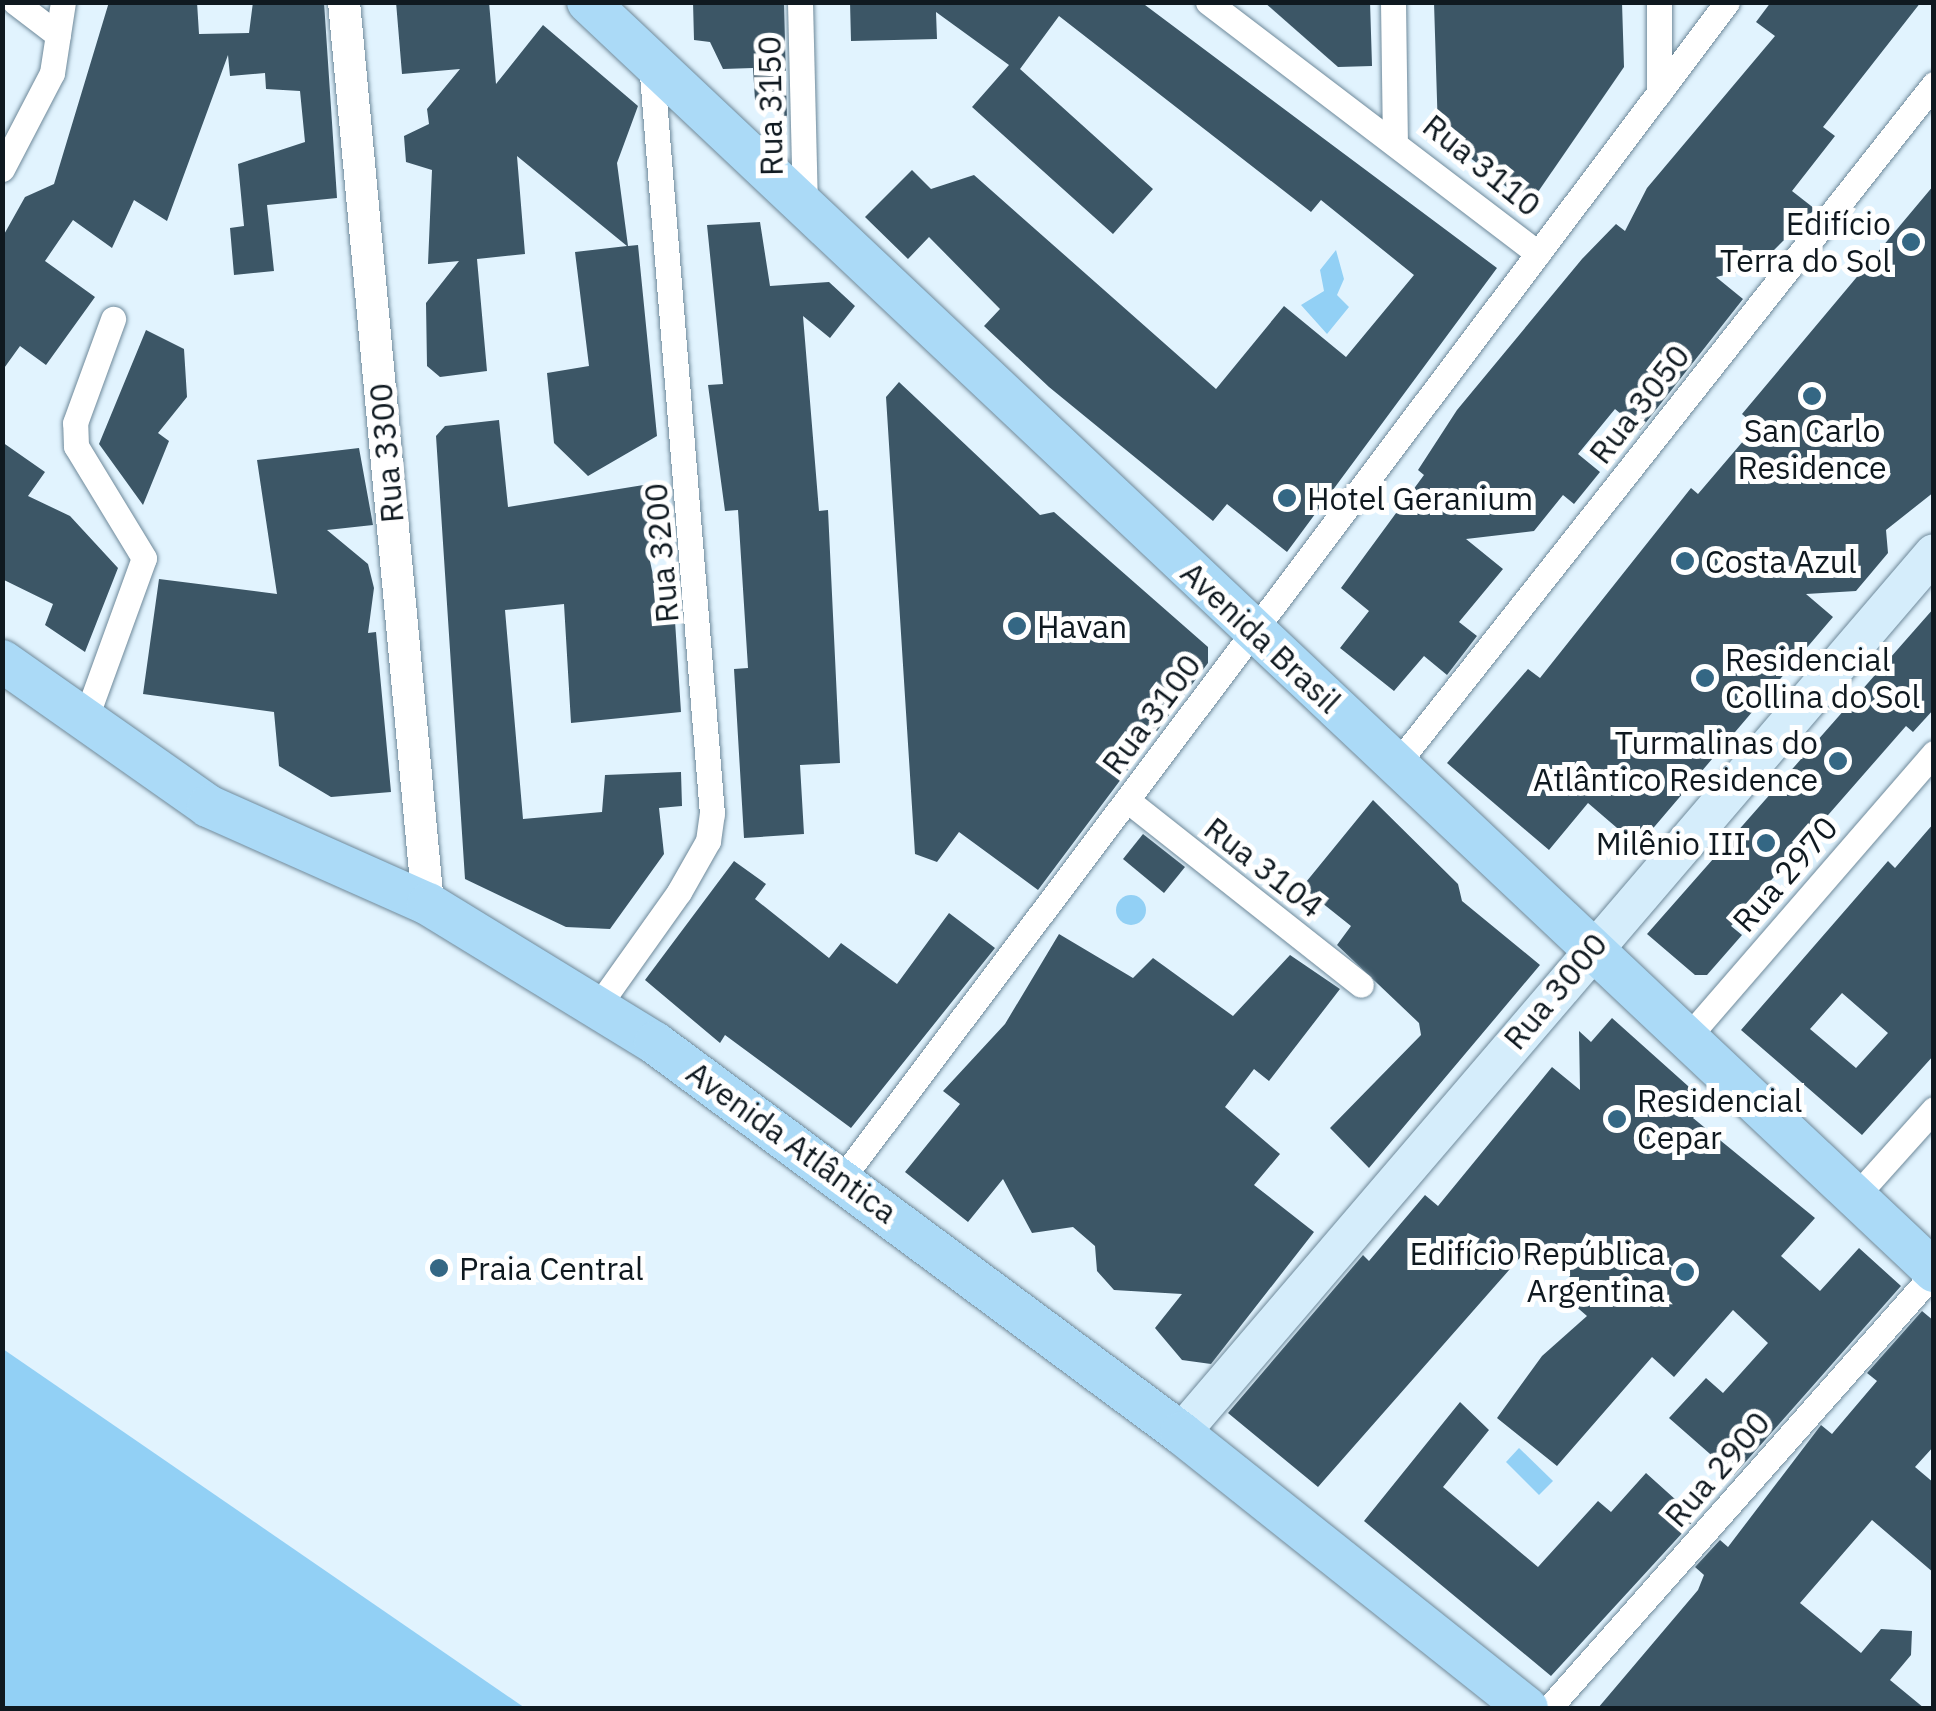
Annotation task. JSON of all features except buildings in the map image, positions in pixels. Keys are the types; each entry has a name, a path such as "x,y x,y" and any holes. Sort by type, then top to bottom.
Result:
{"main road":[{"name":"Avenida Brasil","path":"588,2 1934,1272"},
{"name":"Rua 3000","path":"1181,1433 1591,948 1934,553"},
{"name":"Avenida Atlântica","path":"2,661 242,824 428,904 598,1006 844,1177 1181,1433 1527,1708"}],"street":[{"path":"14,2 58,35"},
{"path":"2,169 52,73 63,2"},
{"name":"Rua 3300","path":"344,2 428,904"},
{"name":"Rua 3150","path":"800,2 805,207"},
{"path":"1208,2 1395,137"},
{"name":"Rua 3110","path":"1393,2 1395,137 1538,254"},
{"path":"1658,2 1659,93"},
{"name":"Rua 3100","path":"844,1177 1727,2"},
{"name":"Rua 3200","path":"598,1006 679,892 712,814 651,62"},
{"name":"Rua 3050","path":"1396,764 1934,84"},
{"path":"85,720 144,558 76,446 75,423 113,320"},
{"name":"Rua 2970","path":"1686,1038 1934,753"},
{"name":"Rua 3104","path":"1127,800 1361,985"},
{"path":"1855,1197 1934,1110"},
{"name":"Rua 2900","path":"1548,1708 1934,1272"}],"water":[{"path":"1336,250 1344,279 1337,295 1349,307 1327,334 1301,305 1324,291 1320,270"},
{"path":"1131,895 1142,899 1146,910 1142,921 1131,925 1120,921 1116,910 1120,899"},
{"path":"3,1349 525,1708 3,1708"},
{"path":"1519,1448 1553,1481 1539,1495 1506,1462"}],"place":[{"name":"Edifício Terra do Sol","path":"1911,242"},
{"name":"San Carlo Residence","path":"1812,396"},
{"name":"Hotel Geranium","path":"1287,498"},
{"name":"Costa Azul","path":"1685,561"},
{"name":"Havan","path":"1017,626"},
{"name":"Residencial Collina do Sol","path":"1705,678"},
{"name":"Turmalinas do Atlântico Residence","path":"1838,761"},
{"name":"Milênio III","path":"1766,843"},
{"name":"Residencial Cepar","path":"1617,1119"},
{"name":"Praia Central","path":"439,1268"},
{"name":"Edifício República Argentina","path":"1685,1272"}]}
